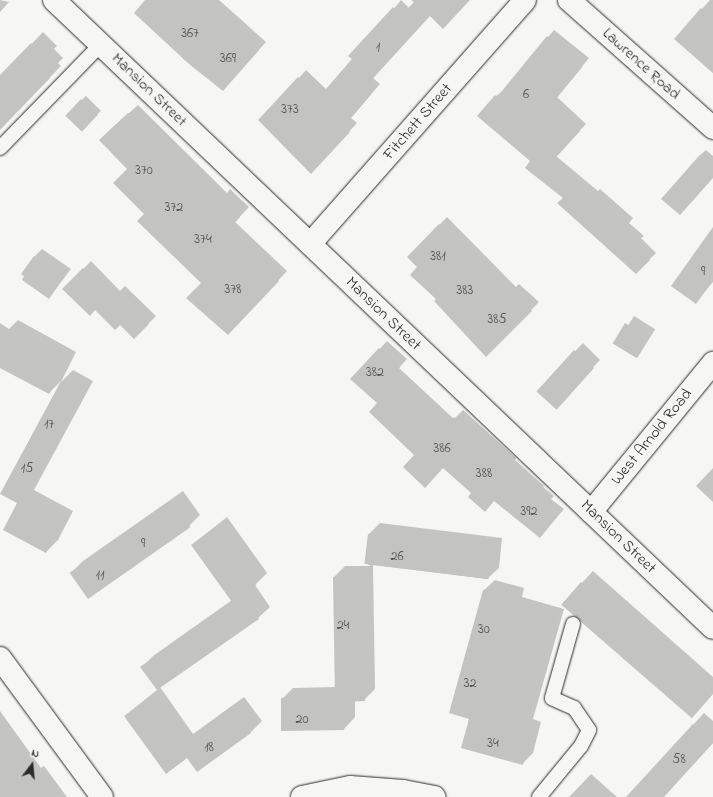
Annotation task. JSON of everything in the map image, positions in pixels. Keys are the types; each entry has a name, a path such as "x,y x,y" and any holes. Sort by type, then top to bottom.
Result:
{"street":[{"name":"Mansion Street","path":"54,0 713,628"},
{"name":"Fitchett Street","path":"310,244 525,0"},
{"name":"Lawrence Road","path":"569,0 713,128"},
{"name":"West Arnold Road","path":"591,512 713,363"},
{"path":"0,658 102,797"},
{"path":"302,797 350,787 403,791 434,797"}],"lane":[{"path":"0,148 101,44"},
{"path":"540,797 580,746 588,730 574,708 552,698 573,624"}],"building":[{"path":"145,0 204,0 259,50 223,91 189,64 134,13"},
{"path":"411,0 470,0 443,29 430,16 366,86 373,92 344,126 350,132 311,174 258,120 298,77 319,97 352,59 348,56 393,7 401,15 414,2"},
{"path":"701,8 713,18 713,73 674,39"},
{"path":"547,36 583,66 551,105 580,131 550,164 591,197 592,195 627,226 623,231 638,243 635,246 650,260 636,274 557,203 563,198 525,168 530,161 477,116 495,95 497,97"},
{"path":"31,43 47,58 44,61 53,70 48,75 50,78 0,130 0,75"},
{"path":"81,99 98,115 82,132 65,116"},
{"path":"128,113 217,201 220,198 240,217 227,231 279,281 228,335 186,298 201,283 137,221 144,214 113,183 127,169 99,140"},
{"path":"698,157 713,170 713,178 680,215 661,199"},
{"path":"439,224 508,294 511,291 532,311 486,357 434,301 436,299 410,275 417,267 407,257"},
{"path":"713,227 713,280 696,304 671,286"},
{"path":"34,256 64,277 49,299 22,280 24,276 21,274"},
{"path":"83,268 112,298 117,293 149,324 134,339 120,325 115,330 95,310 90,316 62,289"},
{"path":"625,323 648,337 636,357 613,344"},
{"path":"0,331 64,366 49,394 0,368"},
{"path":"379,348 400,367 392,376 446,426 454,417 547,504 544,507 557,517 540,538 494,501 485,512 468,497 471,493 443,468 425,488 403,467 414,455 369,412 377,403 350,379"},
{"path":"574,350 594,368 557,410 537,392"},
{"path":"61,381 83,393 24,502 63,523 46,553 3,530 17,503 0,494"},
{"path":"172,501 190,527 88,599 70,573"},
{"path":"215,527 256,585 243,595 259,619 157,690 140,667 232,602 191,545"},
{"path":"368,534 492,549 488,579 364,564"},
{"path":"363,576 365,701 343,702 344,730 281,731 281,698 335,698 333,577"},
{"path":"581,582 712,695 692,718 561,605"},
{"path":"483,590 514,598 512,607 554,619 523,730 531,732 523,765 461,748 469,719 449,713"},
{"path":"148,698 181,744 233,707 251,733 197,772 187,758 166,774 124,716"},
{"path":"693,724 713,743 664,797 626,797"},
{"path":"0,742 40,797 0,797"}]}
